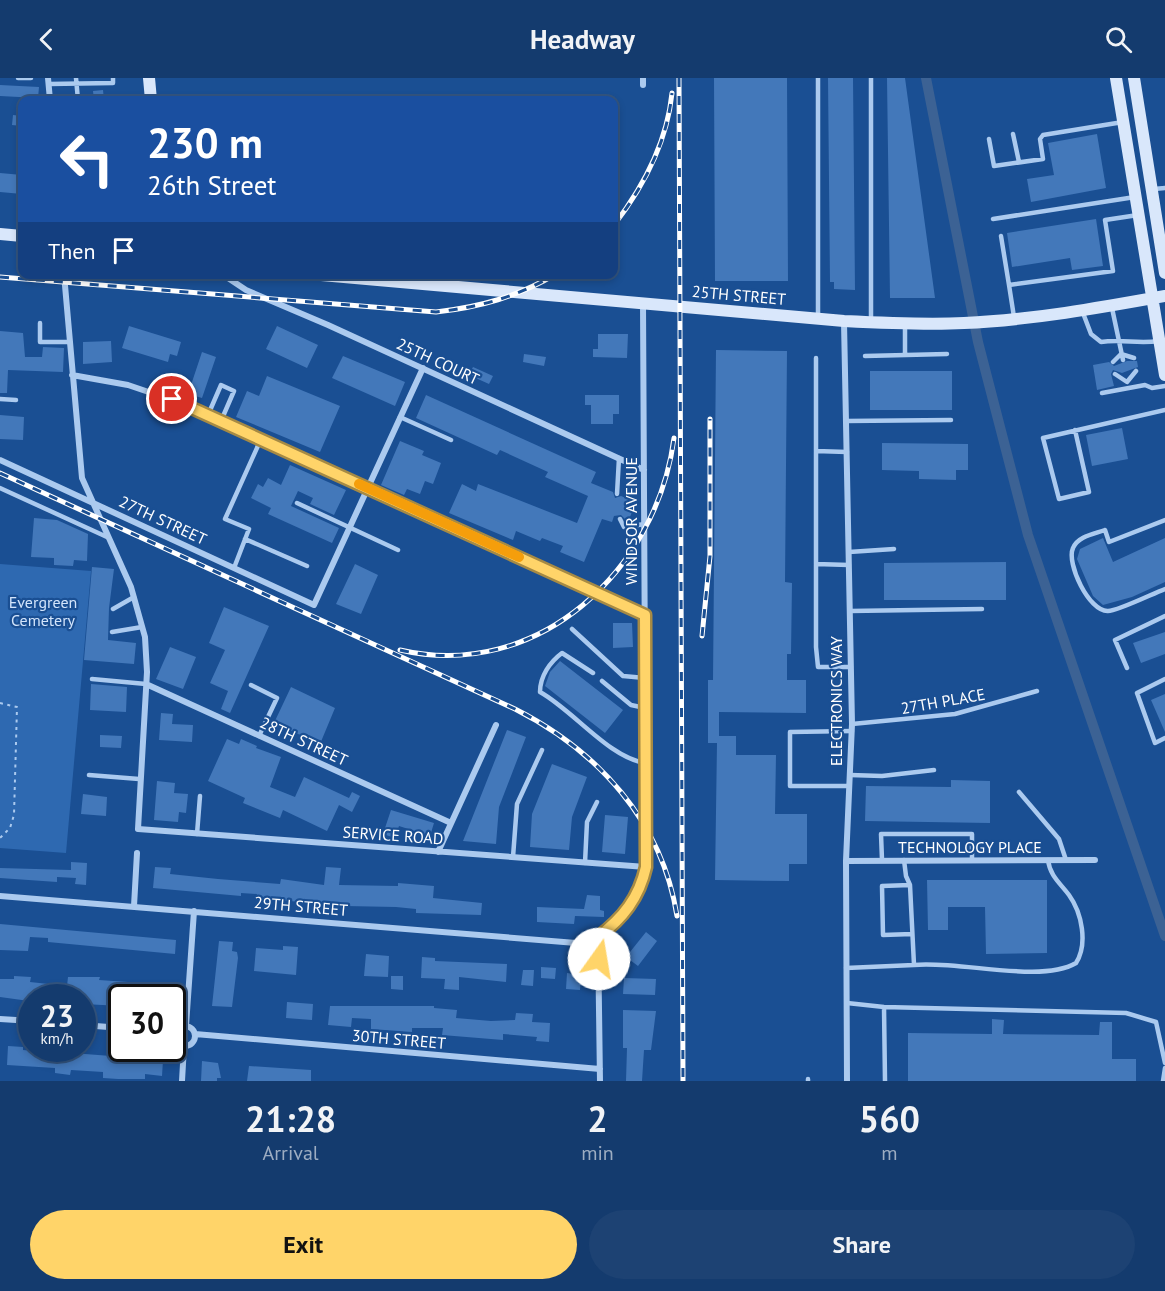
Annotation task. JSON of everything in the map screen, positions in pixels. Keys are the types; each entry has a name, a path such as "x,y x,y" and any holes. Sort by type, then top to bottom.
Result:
{"main road":[{"path":"149,78 151,96"},
{"path":"1116,78 1138,215 1159,297 1159,340 1165,375"},
{"path":"1134,78 1165,273"},
{"path":"0,234 18,236"},
{"name":"25TH STREET","path":"368,279 844,321 905,323 963,323 1015,319 1159,297"}],"street":[{"path":"49,81 50,96"},
{"path":"64,279 82,478 90,501 134,597 142,627 146,684 139,778"},
{"name":"25TH COURT","path":"230,279 246,290 423,368 644,470"},
{"name":"WINDSOR AVENUE","path":"598,937 615,924 631,904 640,889 646,867 644,303"},
{"name":"ELECTRONICS WAY","path":"844,321 852,728 846,861 847,1081"},
{"path":"350,527 423,368"},
{"path":"72,375 138,388 208,415 645,615"},
{"name":"27TH STREET","path":"0,460 314,605 350,527"},
{"name":"28TH STREET","path":"146,684 451,824"},
{"path":"438,852 496,725"},
{"name":"SERVICE ROAD","path":"139,778 138,829 646,867"},
{"path":"134,906 137,853"},
{"name":"TECHNOLOGY PLACE","path":"846,861 1095,860"},
{"name":"29TH STREET","path":"0,896 576,942 598,937"},
{"path":"186,1045 192,1043 195,1034 186,1026 194,911"},
{"path":"598,937 600,1081"},
{"path":"0,1019 18,1020"},
{"name":"30TH STREET","path":"195,1034 600,1070"},
{"path":"182,1081 183,1062"}],"lane":[{"path":"18,78 32,78"},
{"path":"49,81 113,83 113,78"},
{"path":"818,78 818,318"},
{"path":"871,78 871,322"},
{"path":"76,81 78,96"},
{"path":"989,139 994,166 1043,159 1040,139 1043,135 1123,122"},
{"path":"1013,134 1019,162"},
{"path":"1151,189 1165,188"},
{"path":"993,219 1135,197"},
{"path":"1009,285 1113,271 1105,220 1138,215"},
{"path":"1001,236 1015,319"},
{"path":"1112,305 1123,360"},
{"path":"1082,310 1091,334 1101,342 1118,340 1142,343 1159,340"},
{"path":"40,323 40,342 69,342"},
{"path":"904,355 905,323"},
{"path":"865,356 947,354"},
{"path":"1121,354 1134,358"},
{"path":"1113,362 1121,354"},
{"path":"816,358 816,647 818,667 851,667"},
{"path":"1127,382 1136,371"},
{"path":"1125,372 1128,388"},
{"path":"1115,374 1127,382"},
{"path":"208,415 221,385 234,391 221,421"},
{"path":"1102,393 1128,388 1165,386"},
{"path":"0,399 16,400"},
{"path":"1075,430 1089,492 1059,499 1043,438 1075,430 1165,410"},
{"path":"400,417 451,440"},
{"path":"846,421 951,420"},
{"path":"234,568 249,529 225,519 261,439"},
{"path":"816,451 847,452"},
{"path":"617,494 619,458"},
{"path":"0,488 107,537"},
{"path":"297,503 398,550"},
{"path":"620,519 624,527 645,524"},
{"path":"1165,520 1109,542 1105,530 1082,538 1073,546 1071,556 1084,593 1095,608 1109,612 1165,589"},
{"path":"245,539 307,566"},
{"path":"849,552 894,549"},
{"path":"816,564 849,565"},
{"path":"113,609 134,597"},
{"path":"850,611 982,609"},
{"path":"1127,668 1115,640 1165,616"},
{"path":"112,632 142,627"},
{"path":"572,629 623,676 645,678"},
{"path":"593,673 562,653 553,660 540,682 540,692 556,701 619,754 645,763"},
{"path":"92,679 146,684"},
{"path":"1165,679 1137,693 1155,743 1165,738"},
{"path":"602,681 631,705 645,708"},
{"path":"251,685 278,698 259,735"},
{"name":"27TH PLACE","path":"849,786 790,786 790,732 852,728 955,714 1037,691"},
{"path":"513,857 517,804 542,750"},
{"path":"850,775 882,776 934,770"},
{"path":"89,775 139,778"},
{"path":"1019,792 1059,839 1066,860"},
{"path":"197,834 200,796"},
{"path":"585,863 587,822 597,802"},
{"path":"882,860 881,834 972,834 972,860"},
{"path":"904,860 910,885 914,965"},
{"path":"846,968 946,963 992,969 1048,970 1076,963 1082,950 1080,921 1071,897 1050,872 1048,860"},
{"path":"910,885 882,886 883,935 912,934"},
{"path":"847,1003 884,1007 1126,1013 1156,1022 1165,1063"},
{"path":"884,1007 885,1081"},
{"path":"1163,1081 1165,1068"}],"path":[{"path":"0,703 17,707 14,815 10,828 0,838"}],"green space":[{"name":"Evergreen Cemetery","path":"0,564 91,571 66,853 0,848"}],"building":[{"path":"714,78 787,78 788,281 715,281"},
{"path":"828,78 853,78 855,290 834,289 834,282 830,282"},
{"path":"887,78 905,78 935,298 890,298"},
{"path":"0,85 39,87 38,96 0,96"},
{"path":"103,90 104,96 94,96 93,91"},
{"path":"13,115 18,116 18,126 12,125"},
{"path":"1097,134 1106,188 1031,202 1027,179 1054,175 1048,143"},
{"path":"0,173 18,175 18,194 0,192"},
{"path":"1096,219 1103,266 1072,270 1070,258 1012,267 1007,233"},
{"path":"129,326 181,342 177,356 170,354 168,362 122,348"},
{"path":"277,326 318,345 307,368 266,349"},
{"path":"0,331 23,333 25,357 42,357 43,347 64,348 63,372 8,370 7,393 0,393"},
{"path":"598,334 628,334 627,358 593,357 593,349 598,349"},
{"path":"111,341 112,362 83,364 83,342"},
{"path":"716,350 787,351 785,582 792,583 791,654 787,654 787,680 806,680 806,713 719,712 719,736 736,736 736,755 776,755 775,814 807,814 807,864 789,864 789,881 715,880 717,743 708,743 708,680 713,680"},
{"path":"202,352 216,357 202,398 188,394"},
{"path":"524,354 546,357 544,366 523,362"},
{"path":"343,356 405,382 395,406 332,378"},
{"path":"1127,361 1137,361 1138,367 1122,373 1113,370 1111,374 1114,386 1097,390 1093,365 1109,362 1114,366"},
{"path":"473,367 493,376 489,384 469,375"},
{"path":"870,371 952,371 952,410 870,410"},
{"path":"267,376 340,406 320,452 236,417 247,391 259,396"},
{"path":"426,395 596,472 591,483 613,492 615,498 621,496 636,502 628,522 621,515 614,516 612,522 602,519 584,562 560,552 563,546 542,538 540,541 516,531 513,540 449,513 462,484 476,491 478,484 577,523 588,496 545,477 548,472 500,450 497,455 416,418"},
{"path":"585,395 619,395 619,414 613,414 613,424 591,424 591,405 585,405"},
{"path":"0,415 24,417 23,440 0,439"},
{"path":"1122,428 1128,459 1092,466 1086,435"},
{"path":"400,441 424,451 422,455 441,463 433,484 425,481 420,494 407,489 404,495 381,485"},
{"path":"882,443 968,444 968,470 956,470 956,480 919,479 919,471 882,470"},
{"path":"290,465 346,490 334,515 310,504 313,498 298,491 291,506 339,528 332,543 268,514 271,508 251,498 258,484 263,487 268,478 281,485"},
{"path":"34,518 57,520 88,534 87,561 74,560 73,566 54,565 54,558 31,557"},
{"path":"1103,538 1113,562 1165,538 1165,582 1132,597 1103,605 1093,596 1077,559 1080,549"},
{"path":"1006,562 1006,600 884,600 884,563"},
{"path":"355,564 378,575 361,614 336,604"},
{"path":"92,567 114,569 108,640 136,643 134,664 84,660"},
{"path":"224,607 269,626 230,713 221,709 228,691 210,683 225,650 209,643"},
{"path":"613,623 632,623 633,647 613,648"},
{"path":"1165,632 1165,654 1141,663 1133,643"},
{"path":"170,647 196,657 183,689 156,679"},
{"path":"560,661 623,710 605,733 545,686 550,672"},
{"path":"91,684 127,687 126,712 90,710"},
{"path":"291,687 335,708 320,744 274,723"},
{"path":"1165,694 1165,732 1151,700"},
{"path":"161,713 173,714 172,724 193,725 192,742 159,740"},
{"path":"507,730 526,737 499,807 496,844 463,841"},
{"path":"100,735 122,736 121,748 100,747"},
{"path":"227,739 239,744 241,739 257,746 256,748 281,757 270,787 295,797 304,777 349,798 352,792 360,796 352,812 339,805 327,831 283,810 280,818 243,803 245,798 208,781"},
{"path":"552,764 587,777 572,817 569,850 530,847 532,814"},
{"path":"951,780 990,781 990,823 865,821 866,786 951,787"},
{"path":"157,781 175,783 174,793 188,794 186,813 179,812 178,822 154,820"},
{"path":"83,794 107,797 106,816 81,814"},
{"path":"391,810 434,823 430,836 399,826 395,838 383,834"},
{"path":"605,815 628,817 625,854 602,852"},
{"path":"71,862 87,863 86,885 75,884 76,878 57,877 57,882 0,878 0,868 71,870"},
{"path":"155,867 171,868 170,874 280,884 281,879 324,885 326,867 341,868 339,885 398,886 398,883 434,886 433,898 482,903 481,915 416,913 416,909 396,907 345,906 256,898 257,894 241,893 241,896 153,888"},
{"path":"927,880 1047,880 1047,953 986,954 985,907 948,907 948,930 928,930"},
{"path":"587,895 600,896 600,910 604,911 604,917 575,916 574,924 537,922 537,907 584,909"},
{"path":"0,924 176,940 175,954 48,942 48,938 30,937 28,951 0,950"},
{"path":"646,932 657,941 638,966 626,957"},
{"path":"219,941 233,942 232,951 237,952 232,1007 212,1006"},
{"path":"283,946 298,947 296,975 254,971 256,948 283,950"},
{"path":"366,954 389,956 388,977 364,976"},
{"path":"422,957 435,958 435,961 507,964 506,982 459,977 459,990 444,989 445,979 421,978"},
{"path":"541,967 556,968 555,979 541,978"},
{"path":"523,970 534,970 533,986 521,985"},
{"path":"567,973 581,975 580,990 566,989"},
{"path":"14,976 31,977 30,982 48,984 18,984 18,999 0,997 0,979 14,979"},
{"path":"391,976 403,976 403,990 391,989"},
{"path":"68,977 100,977 99,980 128,982 128,984 108,984 108,1005 96,1005 96,984 67,984"},
{"path":"624,978 656,979 655,995 623,994"},
{"path":"287,1002 313,1004 312,1020 286,1018"},
{"path":"330,1006 434,1006 434,1008 457,1010 456,1018 491,1021 515,1020 516,1013 533,1014 532,1022 550,1023 549,1042 536,1041 537,1037 503,1034 503,1040 442,1035 443,1028 412,1028 412,1032 371,1029 371,1019 352,1018 351,1027 328,1025"},
{"path":"623,1010 656,1011 651,1050 644,1050 642,1081 626,1081 627,1048 623,1048"},
{"path":"992,1019 1004,1020 1003,1034 1099,1035 1100,1022 1112,1022 1112,1059 1136,1059 1136,1081 908,1081 908,1033 992,1034"},
{"path":"8,1046 18,1047 18,1062 96,1062 96,1055 108,1056 108,1062 163,1062 162,1076 145,1074 145,1079 103,1078 103,1072 71,1070 70,1075 55,1073 55,1068 7,1065"},
{"path":"202,1061 218,1063 221,1078 217,1078 217,1081 201,1081"},
{"path":"249,1066 311,1070 311,1081 247,1081"}],"waterway":[{"path":"926,78 978,342 1028,535 1165,936"}],"railway":[{"path":"679,78 683,1081"},
{"path":"618,219 635,195 652,163 665,129 672,93"},
{"path":"0,277 18,278"},
{"path":"25,279 436,312 498,300 547,279"},
{"path":"702,636 710,556 710,419"},
{"path":"400,650 451,655 499,649 543,632 582,606 616,572 643,531 663,486 674,438"},
{"path":"0,473 515,709 545,726 599,768 622,793 641,820 657,849 669,882 677,916"}],"slow traffic":[{"path":"359,484 519,557"}],"route":[{"path":"172,399 645,615 646,867 636,897 621,918 598,937 599,959"}]}
